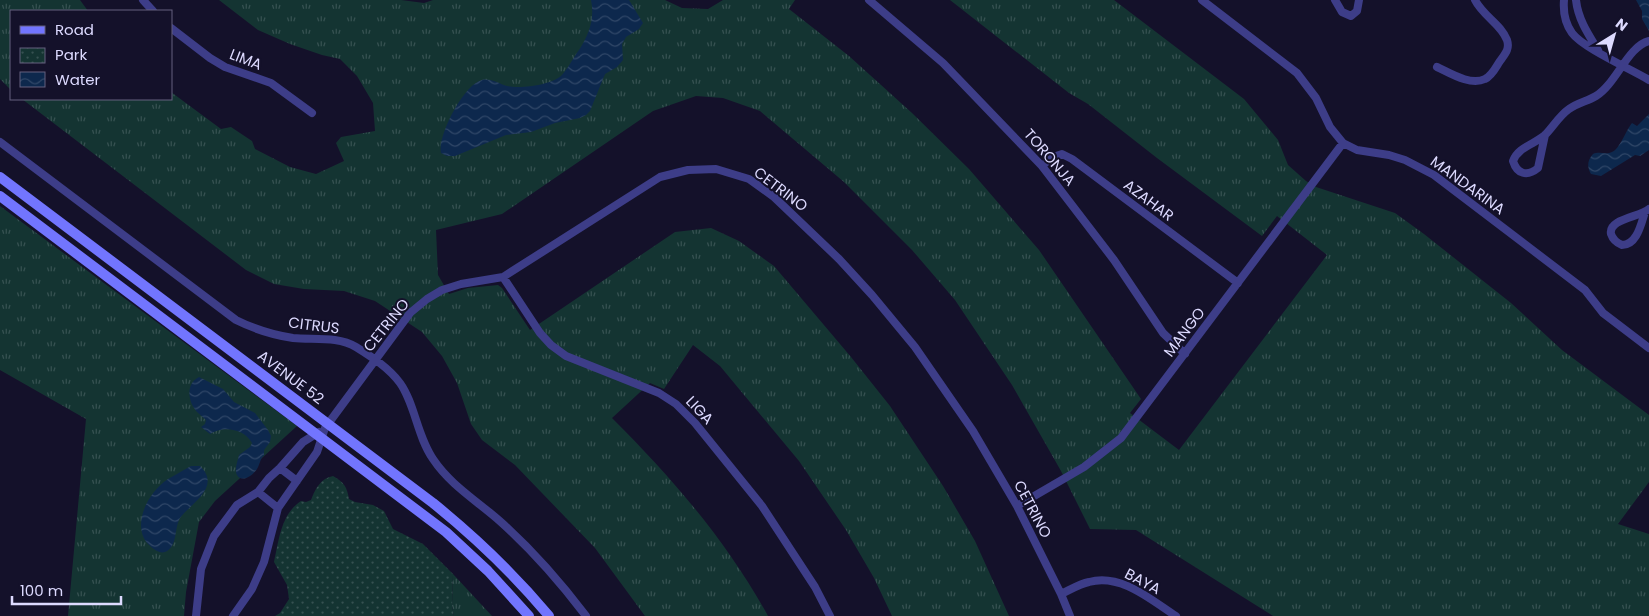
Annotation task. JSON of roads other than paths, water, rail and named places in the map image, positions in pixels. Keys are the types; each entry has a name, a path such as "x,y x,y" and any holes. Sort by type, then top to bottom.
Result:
{"main road":[{"name":"AVENUE 52","path":"0,178 462,527 522,584 549,616"},
{"name":"AVENUE 52","path":"0,196 446,532 488,571 529,616"}],"street":[{"path":"143,0 151,10"},
{"name":"TORONJA","path":"869,0 943,63 1042,166 1114,260 1163,333 1185,354"},
{"path":"1202,0 1297,73 1316,98 1330,127 1343,143"},
{"path":"1335,0 1342,12 1351,16 1357,11 1359,0"},
{"path":"1437,67 1465,79 1478,81 1485,79 1491,74 1506,53 1508,46 1505,35 1484,13 1476,0"},
{"path":"1564,0 1564,15 1573,35 1649,80"},
{"path":"1576,0 1578,12 1587,33 1599,51"},
{"path":"1564,15 1578,12"},
{"name":"LIMA","path":"172,29 210,58 225,67 271,83 312,113"},
{"path":"1545,135 1538,168 1530,173 1520,172 1514,165 1514,157 1545,135 1568,109 1584,100 1597,96 1624,66 1634,50 1644,42 1649,41"},
{"name":"CITRUS","path":"0,142 236,320 255,329 273,334 295,338 340,341 354,346 391,372 401,384 423,442 433,460 449,479 501,522 531,550 566,589 586,616"},
{"name":"MANGO","path":"1017,506 1084,467 1121,438 1343,143"},
{"name":"MANDARINA","path":"1343,143 1357,150 1389,155 1405,160 1434,175 1585,290 1603,313 1649,348"},
{"name":"AZAHAR","path":"1042,166 1053,157 1062,154 1072,159 1238,283"},
{"name":"CETRINO","path":"326,426 410,314 427,299 442,290 461,284 503,277 660,177 688,170 716,169 749,179 774,197 832,252 872,295 915,347 973,431 1017,506 1060,594"},
{"path":"1647,211 1631,243 1622,245 1616,242 1611,234 1611,229 1614,225 1647,211"},
{"name":"LIGA","path":"503,277 540,334 551,345 566,356 659,393 676,404 695,423 762,506 810,579 830,616"},
{"path":"233,616 252,589 264,562 278,508 317,452 318,437 326,426"},
{"path":"196,616 201,569 214,536 237,505 258,492 303,442 318,437"},
{"path":"280,468 297,481"},
{"path":"258,492 278,508"},
{"name":"BAYA","path":"1060,594 1090,581 1106,580 1123,583 1176,616"},
{"path":"1060,594 1070,616"}],"water":[{"path":"591,0 629,0 643,23 639,29 626,37 622,44 623,60 617,67 605,74 590,111 580,118 555,123 531,132 506,135 455,156 447,156 441,153 443,135 447,123 460,100 475,84 482,80 492,80 513,87 528,86 544,84 562,75 586,38 592,20"},
{"path":"1636,0 1649,0 1649,31 1642,19 1642,11"},
{"path":"1649,114 1649,150 1640,156 1635,155 1601,176 1591,174 1588,164 1593,154 1610,153 1615,150 1632,123 1637,126"},
{"path":"199,377 223,389 234,402 255,413 271,436 257,469 248,477 239,478 236,470 239,455 250,447 252,443 249,438 244,434 227,429 210,434 201,427 205,424 206,420 194,408 189,393 192,384"},
{"path":"191,466 200,466 206,474 208,481 206,488 180,518 174,542 169,550 165,552 158,551 148,544 143,536 141,528 144,509 148,500 161,485"}]}
